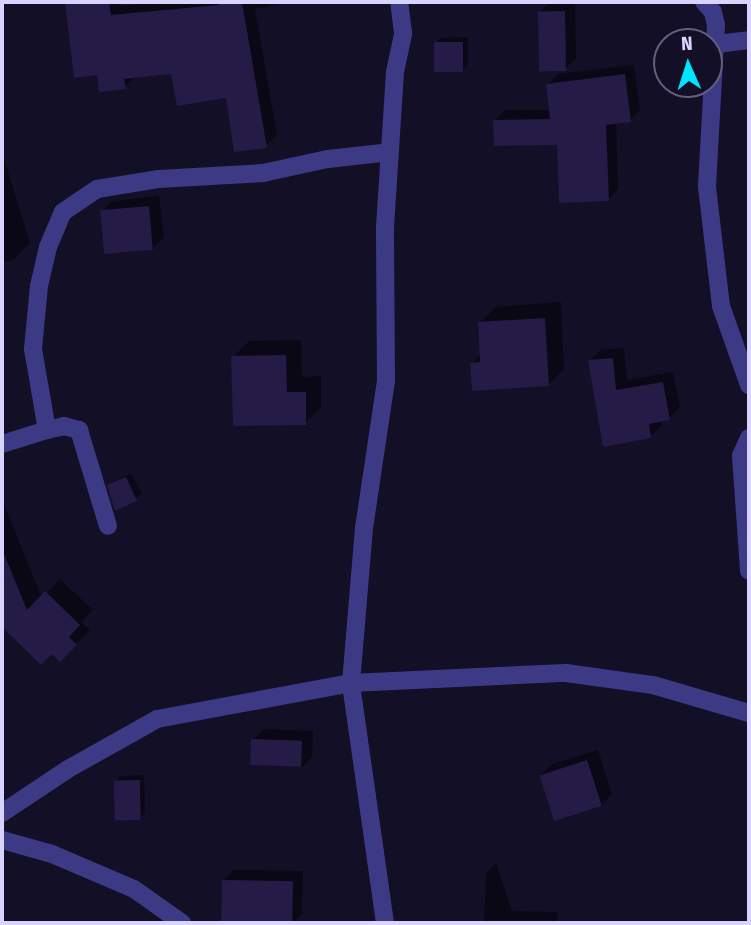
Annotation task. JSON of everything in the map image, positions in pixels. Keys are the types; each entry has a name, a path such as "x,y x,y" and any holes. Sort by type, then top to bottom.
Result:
{"street":[{"path":"385,923 351,683 364,528 386,380 385,226 395,72 403,33 399,2"},
{"path":"704,2 713,12 715,28"},
{"path":"723,43 749,40"},
{"path":"713,98 707,187 721,306 749,385"},
{"path":"47,430 33,349 39,286 48,247 63,212 97,189 159,179 263,173 328,159 390,152"},
{"path":"2,444 64,426 79,430 108,526"},
{"path":"749,438 741,456 749,570"},
{"path":"2,813 68,769 157,719 351,683 566,673 653,685 749,713"},
{"path":"2,841 52,855 134,889 182,923"}],"building":[{"path":"65,2 109,2 111,15 219,5 218,2 242,2 267,148 234,152 226,98 177,106 171,74 124,79 126,89 99,92 97,75 74,78"},
{"path":"538,11 565,11 566,71 539,71"},
{"path":"434,42 463,42 463,72 434,72"},
{"path":"625,74 631,122 606,125 609,201 559,203 557,145 494,146 493,120 550,119 546,84"},
{"path":"149,206 153,250 104,254 100,210"},
{"path":"545,318 549,386 472,391 470,363 480,362 478,322"},
{"path":"286,355 287,392 306,392 306,425 233,426 231,356"},
{"path":"613,358 616,390 663,382 670,420 649,424 651,438 603,447 588,360"},
{"path":"126,477 137,501 115,511 107,485"},
{"path":"2,549 27,610 45,591 80,625 69,637 77,645 60,662 52,654 41,665 2,627"},
{"path":"251,739 302,741 301,767 250,765"},
{"path":"587,760 602,806 554,821 539,775"},
{"path":"114,780 140,780 141,820 115,820"},
{"path":"222,880 293,881 292,923 221,923"}]}
